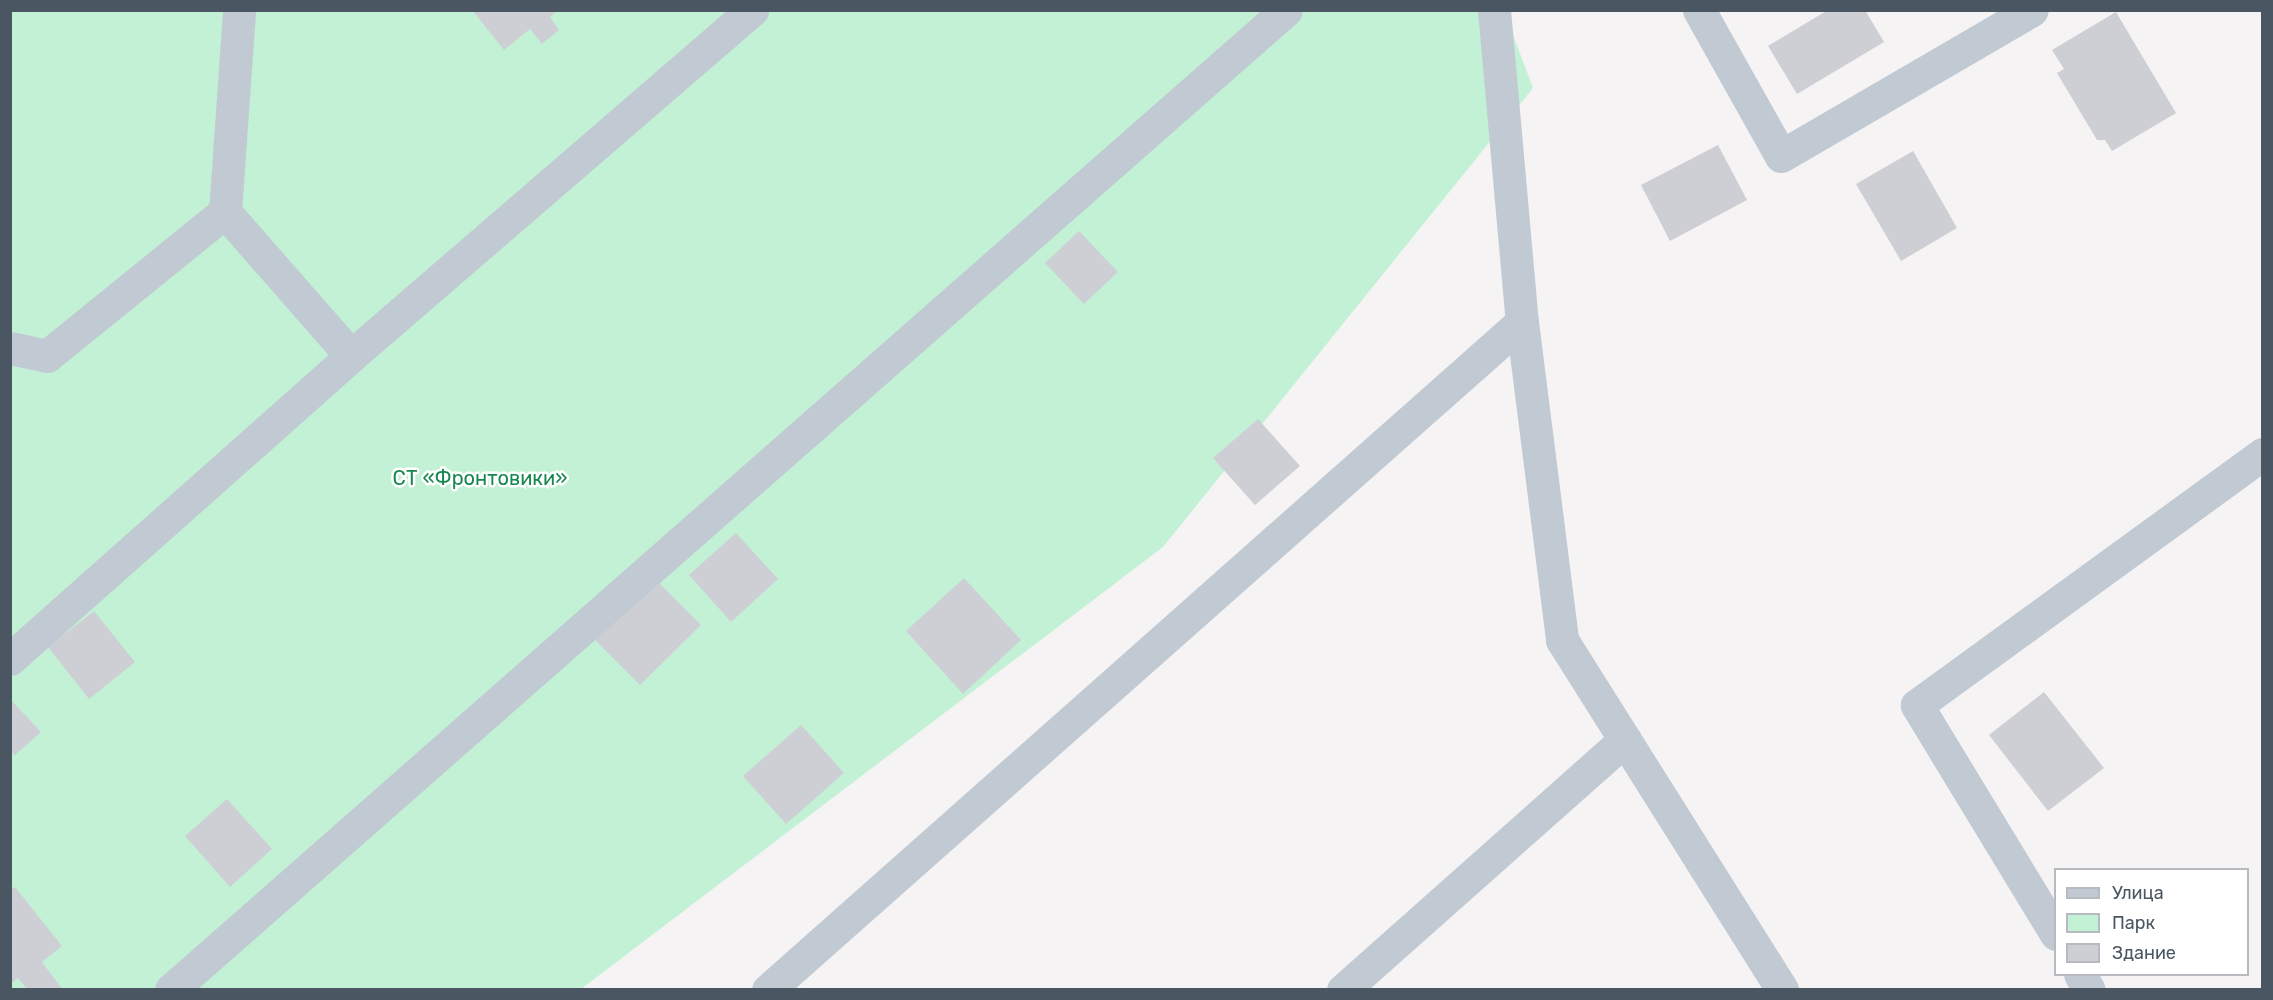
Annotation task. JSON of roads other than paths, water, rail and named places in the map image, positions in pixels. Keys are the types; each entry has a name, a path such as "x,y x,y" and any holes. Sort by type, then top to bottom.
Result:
{"street":[{"path":"239,10 225,212 351,356"},
{"path":"10,659 351,356 752,10"},
{"path":"171,990 1286,10"},
{"path":"1494,10 1522,322 1562,640 1782,990"},
{"path":"1699,10 1781,156 2032,10"},
{"path":"10,348 47,356 225,212"},
{"path":"768,990 1522,322"},
{"path":"2054,932 1917,705 2262,454"},
{"path":"1343,990 1625,740"},
{"path":"2081,976 2089,990"}],"park label":[{"name":"СТ «Фронтовики»","path":"480,478"}]}
